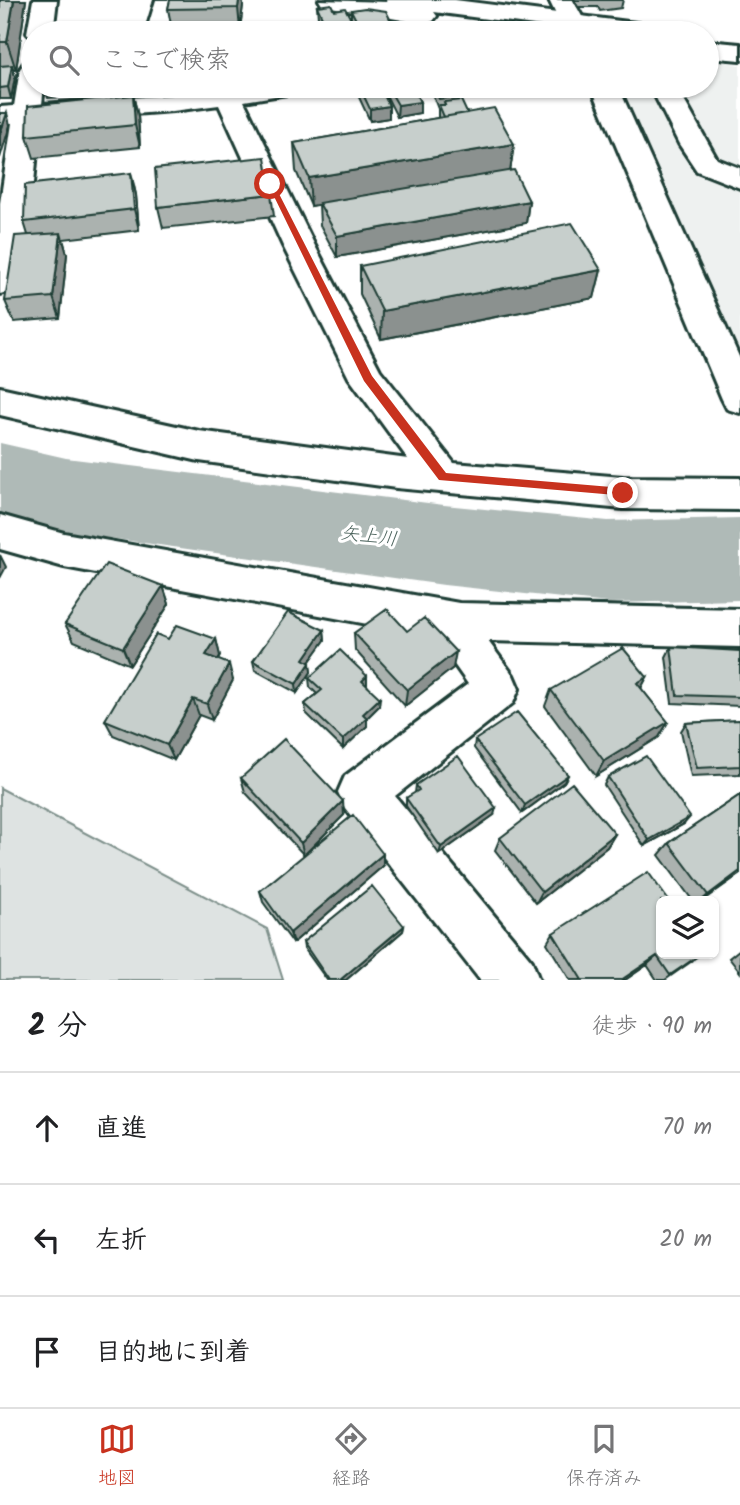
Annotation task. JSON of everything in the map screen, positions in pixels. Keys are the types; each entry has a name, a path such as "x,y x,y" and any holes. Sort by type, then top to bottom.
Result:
{"street":[{"path":"42,21 45,0"},
{"path":"162,21 168,0"},
{"path":"331,0 456,21"},
{"path":"398,0 527,21"},
{"path":"561,0 572,21"},
{"path":"719,39 740,41"},
{"path":"719,50 740,52"},
{"path":"0,283 11,235 13,114 21,96"},
{"path":"13,114 128,98"},
{"path":"229,98 299,246 368,378 443,477"},
{"path":"609,98 740,399"},
{"path":"669,98 707,165 740,179"},
{"path":"0,401 199,446 443,477 623,493 740,494"},
{"path":"0,532 64,550 459,622 740,628"},
{"path":"459,622 466,646 497,690 362,792 513,980"}],"shaded area":[{"path":"719,61 740,65 740,370 732,366 617,98 719,98"},
{"path":"0,788 267,929 283,980 0,980"}],"building":[{"path":"0,0 14,0 7,42 0,42"},
{"path":"170,0 239,0 238,8 168,9"},
{"path":"331,4 334,10 345,8 352,21 324,21 317,6"},
{"path":"365,8 386,11 391,21 356,21 351,10"},
{"path":"12,65 8,87 0,88 0,66"},
{"path":"104,98 133,98 135,125 27,136 28,106"},
{"path":"365,98 385,98 389,106 370,109"},
{"path":"394,98 418,98 420,102 398,105"},
{"path":"461,100 467,113 444,117 439,105"},
{"path":"494,108 514,144 309,178 294,143"},
{"path":"0,113 7,113 0,134"},
{"path":"265,157 271,194 158,207 155,169"},
{"path":"514,170 529,201 337,236 319,203"},
{"path":"131,173 134,209 24,222 25,185"},
{"path":"572,223 601,270 382,311 360,266"},
{"path":"61,233 53,297 5,301 15,236"},
{"path":"106,564 163,586 123,648 65,624"},
{"path":"387,609 407,631 424,618 456,652 407,690 354,633"},
{"path":"288,612 324,630 304,659 310,663 296,684 253,661"},
{"path":"177,625 216,639 206,655 229,664 207,704 193,699 167,745 105,720 156,634 168,639"},
{"path":"671,647 740,651 740,697 677,695"},
{"path":"623,648 647,677 637,683 668,722 604,761 551,690"},
{"path":"340,650 367,676 362,681 380,698 363,714 367,718 343,740 305,704 322,690 309,678"},
{"path":"517,712 568,775 525,805 475,740"},
{"path":"740,720 740,766 697,768 686,723"},
{"path":"284,739 343,801 301,843 241,778"},
{"path":"458,756 496,808 441,847 406,798 419,790 416,785"},
{"path":"646,756 690,817 649,840 608,777"},
{"path":"572,783 615,834 542,892 500,838"},
{"path":"740,795 740,871 708,895 669,843"},
{"path":"353,815 383,854 290,933 260,891"},
{"path":"648,872 665,896 656,896 656,957 621,980 582,980 553,933"},
{"path":"372,886 404,926 340,980 329,980 303,942"},
{"path":"659,959 694,959 670,975"}],"waterway":[{"name":"矢上川","path":"0,479 66,495 444,545 608,562 740,559"}],"route":[{"path":"270,184 368,378 443,477 623,493"}]}
